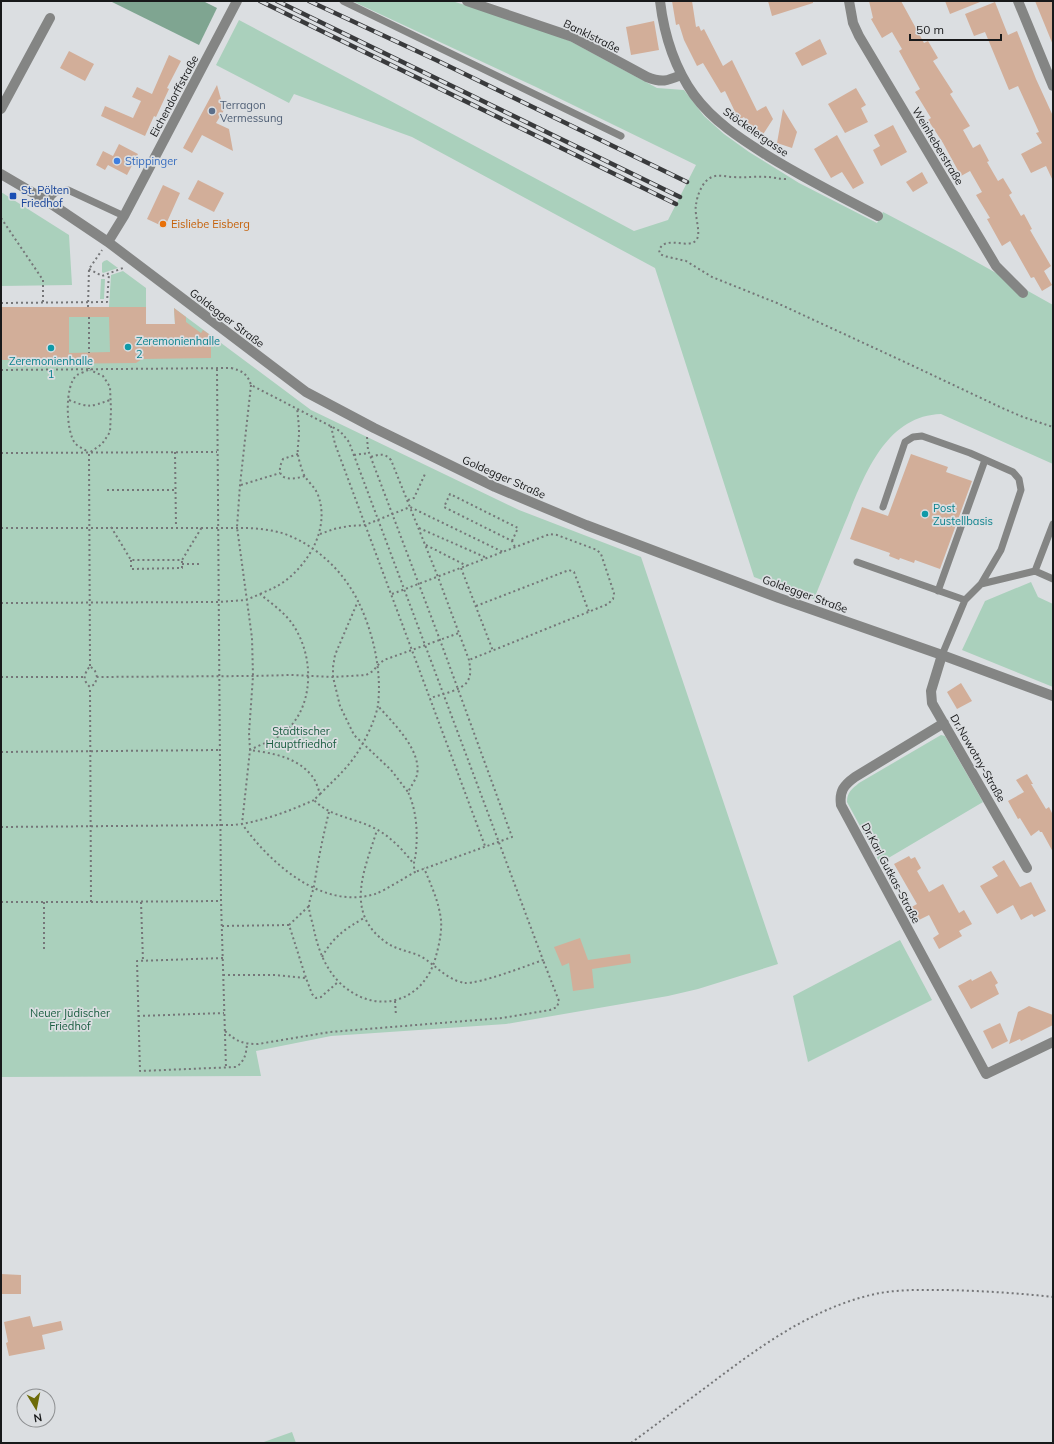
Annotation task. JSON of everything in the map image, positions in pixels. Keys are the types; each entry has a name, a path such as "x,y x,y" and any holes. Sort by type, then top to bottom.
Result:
{"street":[{"name":"Eichendorffstraße","path":"108,242 124,216 237,1"},
{"name":"Banklstraße","path":"467,1 573,37 658,81 668,80 681,75"},
{"name":"Stöckelergasse","path":"660,1 662,20 669,46 681,75 694,95 709,113 728,130 753,147 804,178 878,216"},
{"name":"Weinheberstraße","path":"849,1 853,23 859,36 996,266 1023,293"},
{"path":"1018,1 1053,86"},
{"path":"1,109 50,18"},
{"name":"Goldegger Straße","path":"1,174 48,201 108,242 306,392 365,424 495,487 579,522 779,598 942,655 1053,696"},
{"name":"Dr.Nowotny-Straße","path":"942,655 931,691 932,703 1028,868"},
{"name":"Dr.Karl Gutkas-Straße","path":"944,723 855,777 842,789 840,800 841,805 986,1074 1053,1042"}],"lane":[{"path":"343,1 621,136"},
{"path":"48,201 56,192 68,190 124,216"},
{"path":"883,506 905,442 913,437 922,436 985,460 1013,472 1019,479 1021,490 1001,550 980,584 965,600 942,655"},
{"path":"938,591 985,460"},
{"path":"1035,571 1053,524"},
{"path":"857,562 965,600"},
{"path":"980,584 1035,571 1053,579"}],"path":[{"path":"804,178 782,179 766,177 747,178 721,176 713,177 707,180 698,197 696,206 697,239 694,243 666,244 661,246 659,250 660,254 686,261 712,277 783,306 993,404 1023,417 1053,427"},
{"path":"1,218 43,280 43,303"},
{"path":"88,307 89,269 108,242"},
{"path":"89,269 102,276 122,270 130,259"},
{"path":"1,303 107,302 109,274"},
{"path":"88,317 89,353"},
{"path":"89,363 89,369"},
{"path":"1,370 231,368 242,371 249,378 251,385 237,527 252,638 253,676 248,733 250,750 242,824 250,836 276,862 314,888 327,894 360,897 376,894 424,868 512,837 371,457 365,424"},
{"path":"89,369 103,376 110,387 110,432 102,444 89,452"},
{"path":"89,369 76,376 70,388 69,400 69,431 75,444 89,452"},
{"path":"217,369 220,826 226,1068"},
{"path":"225,1031 234,1040 247,1044 258,1044 330,1032 502,1018 550,1010 557,1007 559,1001 349,442 340,431 251,385"},
{"path":"69,400 85,407 94,406 110,400"},
{"path":"1,603 219,602 246,600 284,582 296,572 305,561 320,534 322,518 318,494 312,483 305,476 298,454 299,433 297,408"},
{"path":"331,426 335,444 485,846"},
{"path":"89,452 90,666 85,672 84,677 86,683 90,687 91,902"},
{"path":"175,452 176,527"},
{"path":"1,453 217,452"},
{"path":"354,455 370,453"},
{"path":"298,454 283,459 280,466 280,473 288,479 295,479 305,476"},
{"path":"371,457 383,455 388,456 391,460 408,500 469,660 471,671 467,682 458,689 430,698"},
{"path":"240,485 280,473"},
{"path":"408,500 414,498 425,474"},
{"path":"107,490 176,490"},
{"path":"512,541 518,528 450,494 444,507 512,541 515,547"},
{"path":"320,534 334,529 365,525 410,507 503,552"},
{"path":"112,527 131,560 132,569 182,568 182,560 202,527"},
{"path":"1,528 237,527 268,529 285,534 312,548 339,572 350,586 364,614 378,665 378,706 363,744 343,771 314,800 302,806 242,824 220,826 1,827"},
{"path":"418,528 487,558"},
{"path":"392,594 550,534 557,535 597,550 601,554 614,593 613,599 608,604 469,660"},
{"path":"425,545 467,566"},
{"path":"131,560 182,560"},
{"path":"182,564 199,564"},
{"path":"461,568 493,651"},
{"path":"476,606 569,570 574,572 590,612"},
{"path":"250,750 280,736 297,719 303,708 309,676 304,647 295,627 288,618 260,594"},
{"path":"358,601 335,655 333,677 340,706 354,735 391,770 408,792 412,800 417,832 416,852 413,863"},
{"path":"97,677 291,675 333,677 366,675 373,671 384,660 459,633"},
{"path":"90,666 95,671 97,677 95,684 90,687"},
{"path":"1,677 84,677"},
{"path":"378,706 414,751 417,762 417,774 408,792"},
{"path":"1,752 220,750"},
{"path":"250,750 280,755 294,761 305,768 314,778 320,794"},
{"path":"314,800 329,812 357,821 377,830 403,851 413,863 415,872"},
{"path":"329,812 320,848 314,888 309,906 316,943 322,957 338,982 354,994 366,999 381,1002 394,1001 408,996 419,987 428,976 434,965 440,936 441,920 438,904 424,868"},
{"path":"377,830 361,883 360,897 364,918 377,935 387,943 400,950 417,955 434,965 454,980 465,983 491,977 543,960"},
{"path":"141,901 143,961"},
{"path":"1,902 221,901"},
{"path":"44,902 44,949"},
{"path":"222,926 289,925 309,906"},
{"path":"322,957 327,946 336,936 346,928 364,918"},
{"path":"289,925 312,994 316,998 321,997 338,982"},
{"path":"223,958 137,961 140,1071 236,1067 242,1063 245,1058 247,1044"},
{"path":"223,975 276,975 306,978"},
{"path":"394,1001 396,1016"},
{"path":"138,1016 224,1013"},
{"path":"631,1443 762,1346 794,1326 822,1312 848,1302 876,1294 931,1290 1014,1293 1053,1297"}],"green space":[{"path":"110,1 203,1 217,8 199,45"},
{"path":"352,1 452,1 523,23 570,41 657,88 684,90 704,116 724,134 749,152 799,183 877,223 883,212 957,251 1053,305 1053,464 941,414 921,417 904,426 890,438 878,453 859,489 814,599 754,577 655,268 412,137 294,94 289,103 216,65 239,20 634,231 668,220 696,165 536,87"},
{"path":"1,192 69,235 72,285 1,286"},
{"path":"107,260 118,268 103,273 102,263"},
{"name":"Städtischer Hauptfriedhof","path":"123,271 146,288 146,324 175,324 174,308 311,410 519,510 641,557 778,964 698,989 668,996 506,1024 331,1036 256,1051 261,1076 1,1077 1,307 109,307 111,275"},
{"path":"101,279 105,279 104,299 100,299"},
{"path":"1031,582 1038,597 1053,604 1053,687 962,650 985,601"},
{"path":"941,735 945,736 983,802 880,863 847,802 849,793 859,783"},
{"path":"900,940 932,1000 808,1062 793,996"},
{"path":"292,1432 296,1443 261,1443"}],"building":[{"path":"672,1 692,1 696,27 699,26 701,31 704,29 723,66 732,60 757,111 766,106 773,119 762,136 749,125 744,117 739,120 725,91 721,93 703,63 697,66 684,40 679,24 676,25"},
{"path":"768,1 813,1 813,3 772,16"},
{"path":"869,1 901,1 924,43 928,41 938,58 933,61 953,92 950,94 970,126 963,130 973,148 980,144 989,161 987,162 998,181 1003,178 1012,193 1009,195 1021,216 1024,214 1032,229 1030,230 1051,266 1044,271 1052,285 1042,291 1034,277 1031,278 1010,241 1002,246 987,219 990,218 976,195 982,192 970,171 961,176 943,143 928,120 931,118 915,92 920,89 899,51 902,49 892,32 882,38 871,19 873,18"},
{"path":"945,1 980,1 980,2 950,14"},
{"path":"1035,1 1053,1 1053,45"},
{"path":"995,2 1008,35 1017,31 1036,79 1053,116 1053,181 1046,166 1031,173 1021,154 1042,143 1036,133 1039,132 1018,86 1009,90 985,32 974,36 965,14"},
{"path":"654,21 659,50 631,55 626,27"},
{"path":"820,39 827,54 802,66 795,53"},
{"path":"69,51 94,64 85,81 60,68"},
{"path":"169,55 181,61 167,88 169,89 156,117 154,116 145,136 101,116 105,106 133,118 141,101 132,97 137,87 152,94"},
{"path":"217,85 224,110 216,123 229,129 233,151 202,135 192,153 183,148"},
{"path":"856,88 866,105 861,108 868,122 845,133 828,104"},
{"path":"783,109 797,132 792,148 777,143"},
{"path":"893,125 907,152 881,166 873,150 880,146 874,135"},
{"path":"837,135 864,183 853,189 842,172 831,178 814,149"},
{"path":"119,144 138,154 127,175 108,165 105,170 96,165 103,151 113,156"},
{"path":"922,172 928,183 913,192 906,182"},
{"path":"198,180 224,193 214,212 188,199"},
{"path":"163,185 180,193 167,222 164,221 162,226 147,219"},
{"path":"1,307 146,307 146,324 175,324 174,308 186,317 186,322 201,333 203,330 216,339 211,345 211,358 142,359 136,363 43,364 37,359 1,360","holes":["69,317 109,317 110,352 69,353"]},
{"name":"Post Zustellbasis","path":"911,454 948,467 946,472 972,481 940,569 915,560 914,563 900,558 899,560 889,556 890,553 850,539 862,507 888,516"},
{"path":"961,683 972,701 957,709 947,692"},
{"path":"1027,774 1033,784 1031,784 1046,809 1049,807 1053,815 1053,852 1042,832 1039,830 1031,836 1020,818 1018,819 1008,801 1024,792 1016,780"},
{"path":"909,856 911,859 915,857 921,868 917,871 929,892 943,884 959,913 964,910 972,924 959,931 962,936 939,949 933,938 939,934 929,915 915,922 908,909 917,904 894,864"},
{"path":"1004,860 1020,887 1031,882 1046,911 1034,917 1032,914 1021,920 1013,905 997,914 980,886 998,876 992,867"},
{"path":"580,938 588,960 630,954 631,963 592,969 594,988 573,991 569,963 562,966 554,947"},
{"path":"991,971 998,983 995,985 999,994 971,1009 958,986 971,979 972,981"},
{"path":"1029,1006 1053,1015 1053,1025 1021,1041 1020,1039 1009,1044 1018,1012"},
{"path":"1000,1023 1008,1041 992,1049 983,1031"},
{"path":"1,1274 21,1275 21,1294 1,1294"},
{"path":"30,1316 33,1327 61,1321 63,1330 42,1335 45,1349 9,1356 4,1322"}],"railway":[{"path":"260,1 676,204"},
{"path":"277,1 680,197"},
{"path":"309,1 436,60 687,182"}],"place":[{"name":"Terragon Vermessung","path":"212,111"},
{"name":"Stippinger","path":"117,161"},
{"name":"St. Pölten Friedhof","path":"13,196"},
{"name":"Eisliebe Eisberg","path":"163,224"},
{"name":"Zeremonienhalle 2","path":"128,347"},
{"name":"Zeremonienhalle 1","path":"51,348"},
{"name":"Post Zustellbasis","path":"925,514"}],"park label":[{"name":"Neuer Jüdischer Friedhof","path":"70,1019"}]}
